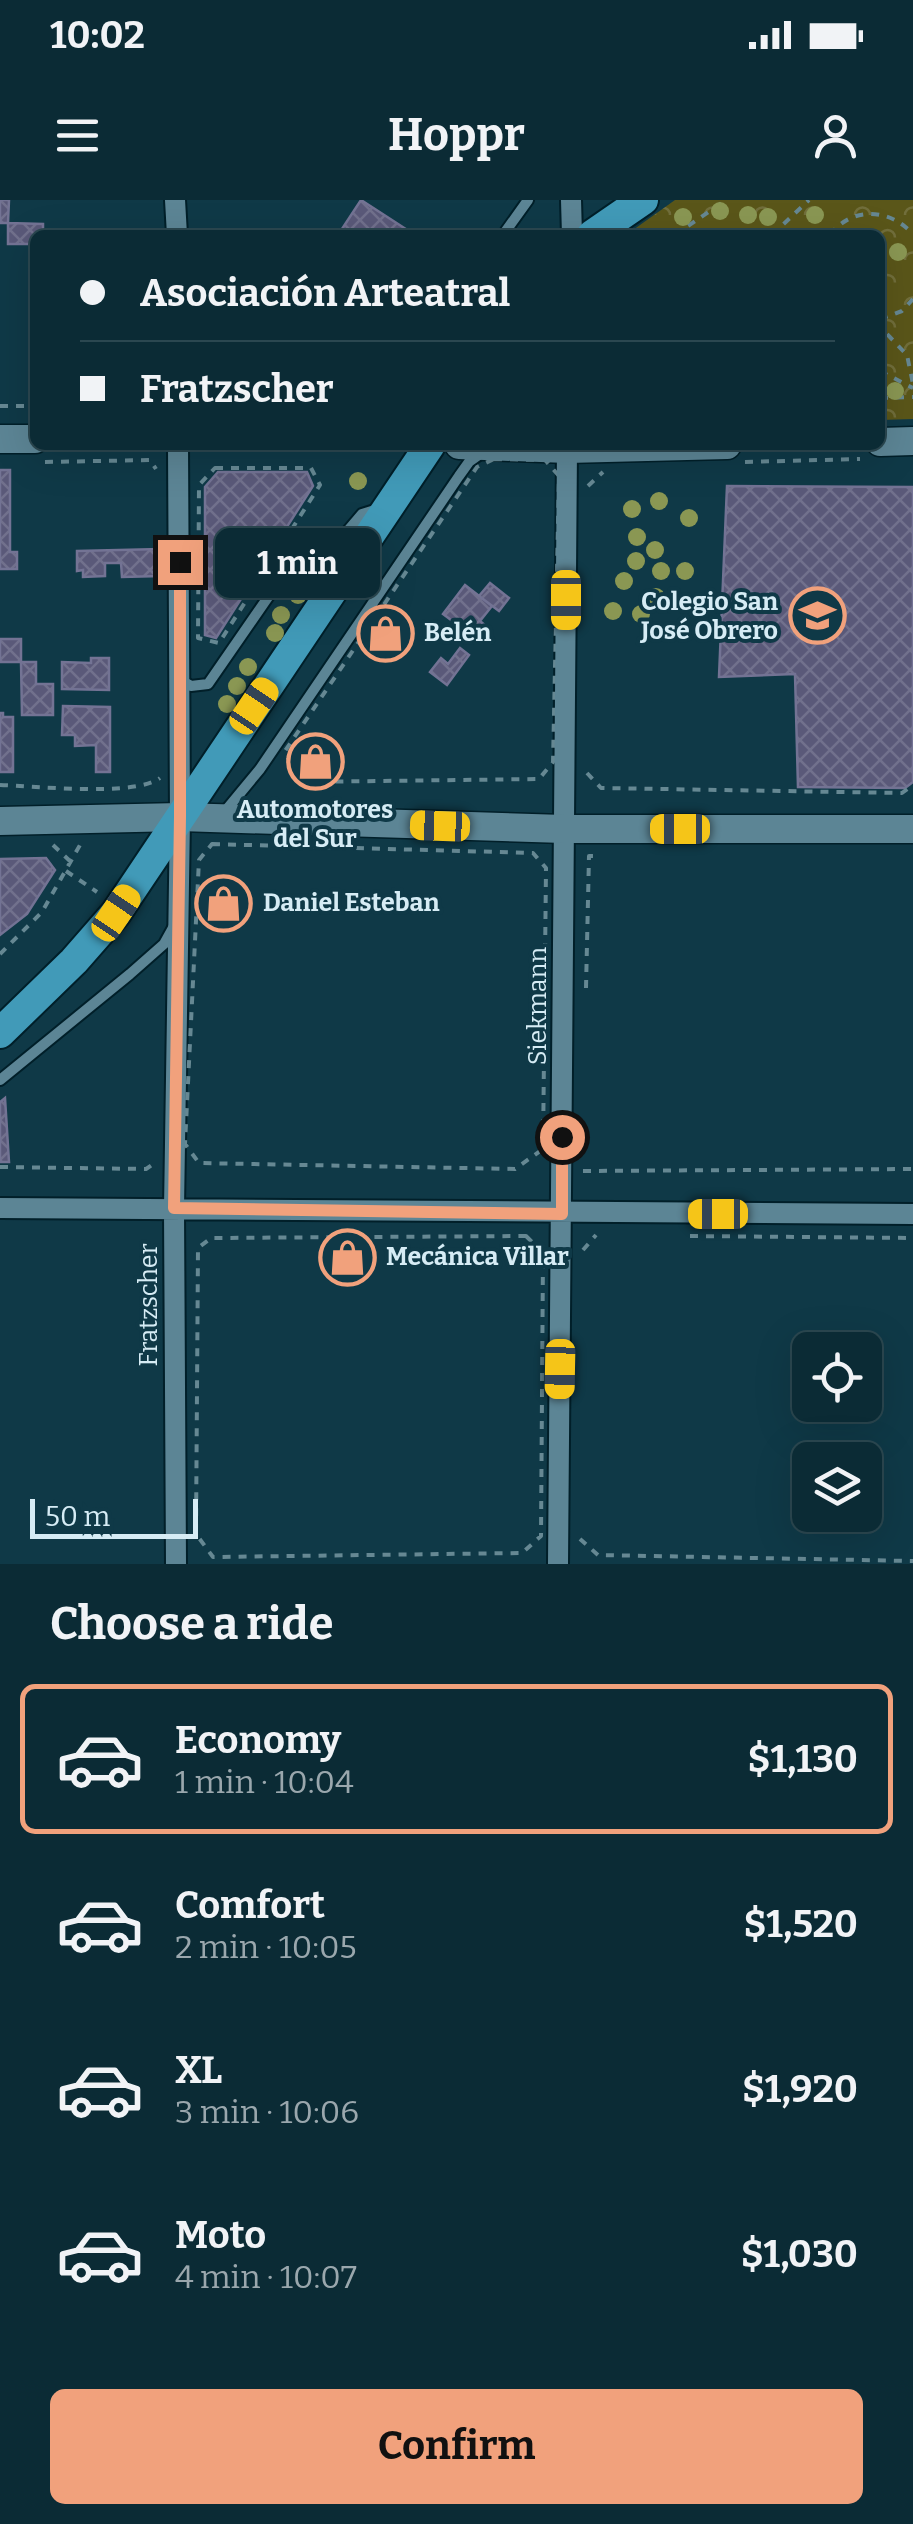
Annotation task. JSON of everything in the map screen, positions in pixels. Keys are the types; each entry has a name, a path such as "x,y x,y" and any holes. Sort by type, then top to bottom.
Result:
{"main road":[{"path":"599,230 642,200"},
{"path":"0,1033 74,962 116,913 427,450"}],"street":[{"path":"176,200 176,230"},
{"path":"571,200 572,230"},
{"path":"0,438 30,449"},
{"path":"885,448 913,441"},
{"name":"Fratzscher","path":"176,1564 178,450"},
{"name":"Siekmann","path":"558,1564 567,450"},
{"path":"634,450 735,453"},
{"path":"0,821 180,816 564,828 913,830"},
{"path":"0,1208 913,1214"}],"lane":[{"path":"507,230 528,200"},
{"path":"219,820 260,769 459,476 486,450"},
{"path":"180,680 191,686 208,684 293,561 339,541 362,514 392,502"},
{"path":"0,1080 164,944 178,919"}],"path":[{"path":"682,230 726,200"},
{"path":"777,230 809,200"},
{"path":"834,230 868,213 888,216 913,234"},
{"path":"885,317 902,311 913,299"},
{"path":"885,329 907,354 913,386"},
{"path":"885,374 913,386"},
{"path":"885,398 913,397"},
{"path":"0,406 30,406"},
{"path":"735,453 878,450"},
{"path":"36,451 150,460 164,478"},
{"path":"494,459 546,460 560,476 552,762 539,779 298,782 285,750 476,467 494,459"},
{"path":"587,488 611,465"},
{"path":"214,468 311,468 320,485 219,643 198,638 199,485 214,468"},
{"path":"584,770 601,788 902,793 913,785"},
{"path":"0,785 112,788 150,785 166,774"},
{"path":"0,954 42,912 112,788"},
{"path":"212,844 533,854 546,868 542,1148 515,1168 199,1163 186,1144 186,1125 199,860 212,844"},
{"path":"36,845 55,845 71,862"},
{"path":"586,994 590,856 608,856"},
{"path":"0,1167 146,1169 161,1157"},
{"path":"581,1171 913,1169"},
{"path":"580,1253 594,1235"},
{"path":"526,1236 543,1254 541,1536 522,1553 214,1556 196,1534 198,1248 210,1238 526,1236"},
{"path":"674,1236 913,1238"},
{"path":"580,1540 598,1555 913,1561"}],"green space":[{"path":"675,200 913,200 913,419 885,420 885,230 633,230"}],"building":[{"path":"0,200 9,200 8,223 0,223"},
{"path":"361,200 407,230 341,230"},
{"path":"8,223 43,224 43,230 30,230 30,244 8,244"},
{"path":"0,470 10,470 10,552 17,552 17,569 0,569"},
{"path":"218,472 307,472 313,486 216,638 205,635 205,487"},
{"name":"Colegio San José Obrero","path":"727,486 913,487 913,782 905,788 798,787 795,674 719,677"},
{"path":"160,549 161,576 122,577 121,563 105,563 105,576 83,577 83,570 77,571 77,551"},
{"path":"490,583 509,598 499,611 479,596"},
{"path":"465,585 492,606 480,621 488,628 478,640 443,614"},
{"path":"0,639 21,639 21,662 0,662"},
{"path":"460,648 469,655 447,685 430,672 441,658 448,664"},
{"path":"91,658 109,658 109,690 62,689 62,662 91,663"},
{"path":"21,662 36,662 36,684 53,684 53,715 22,715"},
{"path":"63,706 110,707 110,772 96,772 96,745 75,746 75,735 62,735"},
{"path":"0,713 13,717 13,772 0,772"},
{"path":"46,858 55,870 27,914 0,935 0,859"},
{"path":"5,1098 9,1162 0,1162 0,1102"}],"place":[{"name":"Colegio San José Obrero","path":"817,616"},
{"name":"Belén","path":"385,633"},
{"name":"Automotores del Sur","path":"315,761"},
{"name":"Daniel Esteban","path":"224,903"},
{"name":"Mecánica Villar","path":"347,1257"}],"route":[{"path":"180,562 174,1208 562,1214 562,1137"}]}
